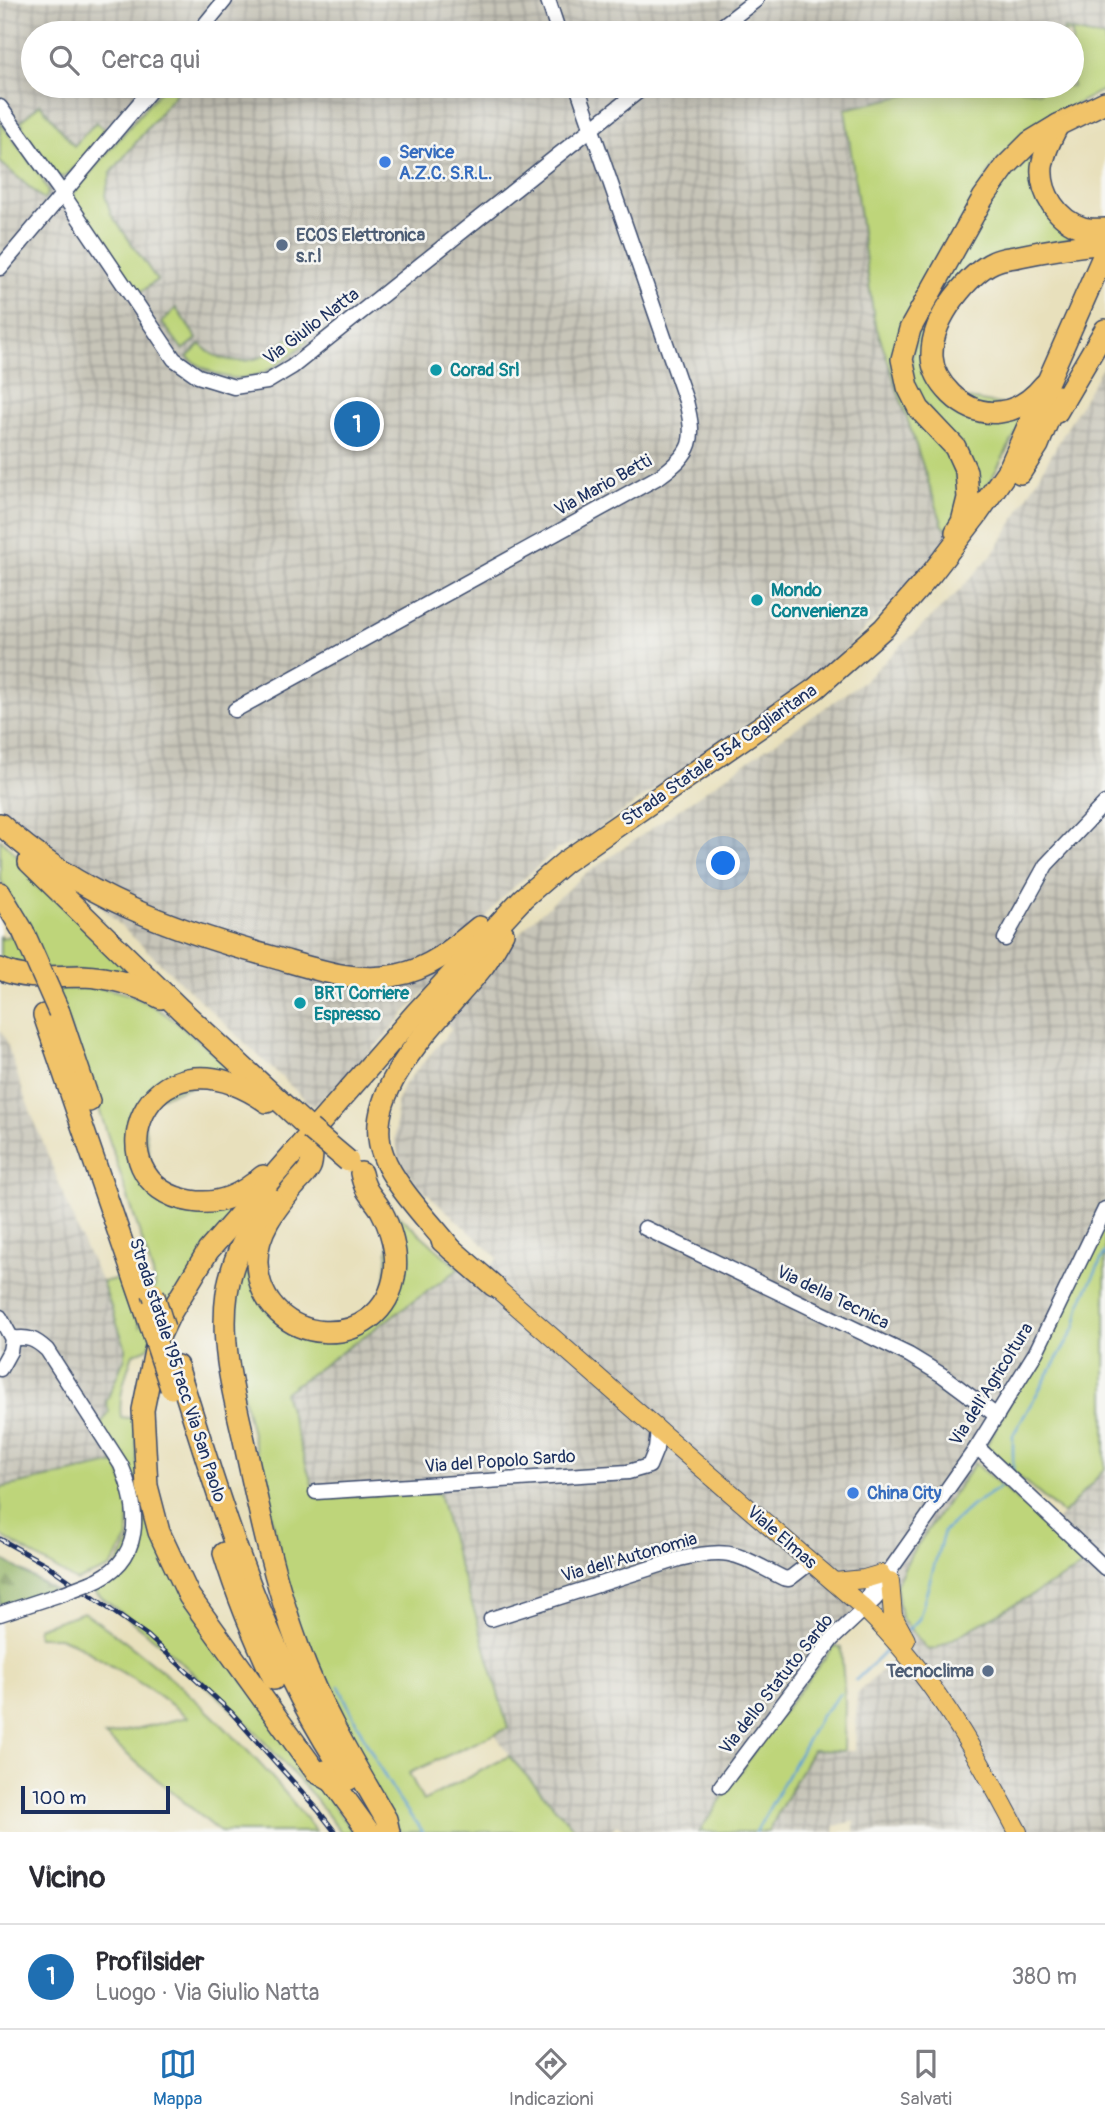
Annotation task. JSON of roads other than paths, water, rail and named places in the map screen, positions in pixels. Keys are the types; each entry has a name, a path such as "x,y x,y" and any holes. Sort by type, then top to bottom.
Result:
{"highway":[{"path":"932,573 962,522 968,498 966,471 955,447 919,409 908,387 902,359 910,329 983,198 999,176 1030,142 1105,102"},
{"path":"1058,125 1044,158 1043,186 1051,204 1066,220 1084,229 1105,229"},
{"path":"1054,372 1025,404 1010,410 989,413 959,402 941,384 932,356 935,333 943,312 963,286 994,262 1048,250 1105,243"},
{"name":"Strada Statale 554 Cagliaritana","path":"258,1205 312,1151 530,905 561,878 856,671 894,636 933,594 991,519 1038,444 1100,281 1105,252"},
{"name":"Strada Statale 554 Cagliaritana","path":"258,1205 291,1159 487,933 523,898 565,862 815,689 884,628 932,573 1010,467 1100,281"},
{"path":"1038,444 1105,330"},
{"path":"0,824 54,866 125,907 156,921 206,939 320,971 373,978 421,968 449,952 533,877 565,862"},
{"path":"0,833 180,1009 265,1087 284,1110"},
{"name":"Strada statale 195 racc Via San Paolo","path":"0,893 11,929 51,1013 149,1302 171,1388 233,1584 253,1634 299,1727 332,1781 369,1832"},
{"path":"452,1250 392,1175 378,1137 379,1119 385,1096 396,1075 442,1012 485,964 503,933"},
{"path":"0,970 36,978 82,976 121,980 141,987 180,1009"},
{"path":"154,982 166,983 246,1053 262,1069 265,1087"},
{"path":"291,1159 277,1162 244,1192 222,1201 200,1203 177,1199 156,1185 143,1167 136,1147 138,1124 148,1104 164,1089 185,1078 205,1077 230,1081 250,1090 310,1129 494,1286"},
{"path":"312,1151 310,1166 269,1218 261,1237 257,1263 262,1286 272,1306 289,1322 313,1332 342,1332 363,1323 378,1310 390,1293 396,1271 394,1250 381,1210 364,1188 354,1167"},
{"path":"258,1205 208,1251 183,1289 157,1341 143,1410 147,1486 159,1532 188,1596 316,1772 332,1781"},
{"path":"258,1205 230,1277 226,1295 228,1368 266,1546 299,1649 342,1742 386,1819 388,1832"},
{"name":"Strada statale 195 racc Via San Paolo","path":"149,1302 177,1366 246,1574 282,1664 321,1739 388,1832"}],"main road":[{"name":"Viale Elmas","path":"494,1286 864,1608 917,1665 975,1753 1018,1832"},
{"path":"835,1582 888,1574 893,1616 917,1665"}],"street":[{"path":"208,21 225,0"},
{"path":"548,0 555,21"},
{"path":"729,21 756,0"},
{"path":"0,268 144,98"},
{"name":"Via Mario Betti","path":"235,710 660,476 681,461 689,447 692,426 687,401 581,98"},
{"name":"Via Giulio Natta","path":"0,107 62,193 174,359 198,376 234,387 267,382 292,367 630,98"},
{"path":"1005,939 1046,865 1105,803"},
{"name":"Via dell'Agricoltura","path":"864,1608 875,1599 888,1574 997,1416 1036,1352 1105,1209"},
{"name":"Via della Tecnica","path":"645,1228 909,1355 942,1375 997,1416"},
{"path":"0,1317 12,1339 10,1351 0,1369"},
{"path":"0,1614 90,1583 116,1569 133,1538 134,1515 128,1483 121,1465 47,1350 35,1339 12,1339"},
{"name":"Via del Popolo Sardo","path":"316,1492 628,1472 649,1466 656,1449 657,1430"},
{"path":"976,1447 1105,1568"},
{"name":"Via dell'Autonomia","path":"491,1619 704,1553 741,1555 783,1578 793,1577 811,1562"},
{"name":"Via dello Statuto Sardo","path":"721,1786 832,1639 864,1608"}],"waterway":[{"path":"1013,1470 1013,1435 1076,1326 1081,1302 1105,1252"},
{"path":"908,1630 919,1619 944,1531 971,1506 1000,1487"},
{"path":"856,1680 890,1647"},
{"path":"339,1686 387,1780 423,1832"},
{"path":"756,1832 820,1717 841,1693"}],"railway":[{"path":"0,1539 47,1565 148,1636 231,1712 335,1832"}],"place":[{"name":"Service A.Z.C. S.R.L.","path":"385,162"},
{"name":"ECOS Elettronica s.r.l","path":"282,245"},
{"name":"Corad Srl","path":"436,370"},
{"name":"Profilsider","path":"357,424"},
{"name":"Mondo Convenienza","path":"757,600"},
{"name":"BRT Corriere Espresso","path":"300,1003"},
{"name":"China City","path":"853,1493"},
{"name":"Tecnoclima","path":"988,1671"}]}
